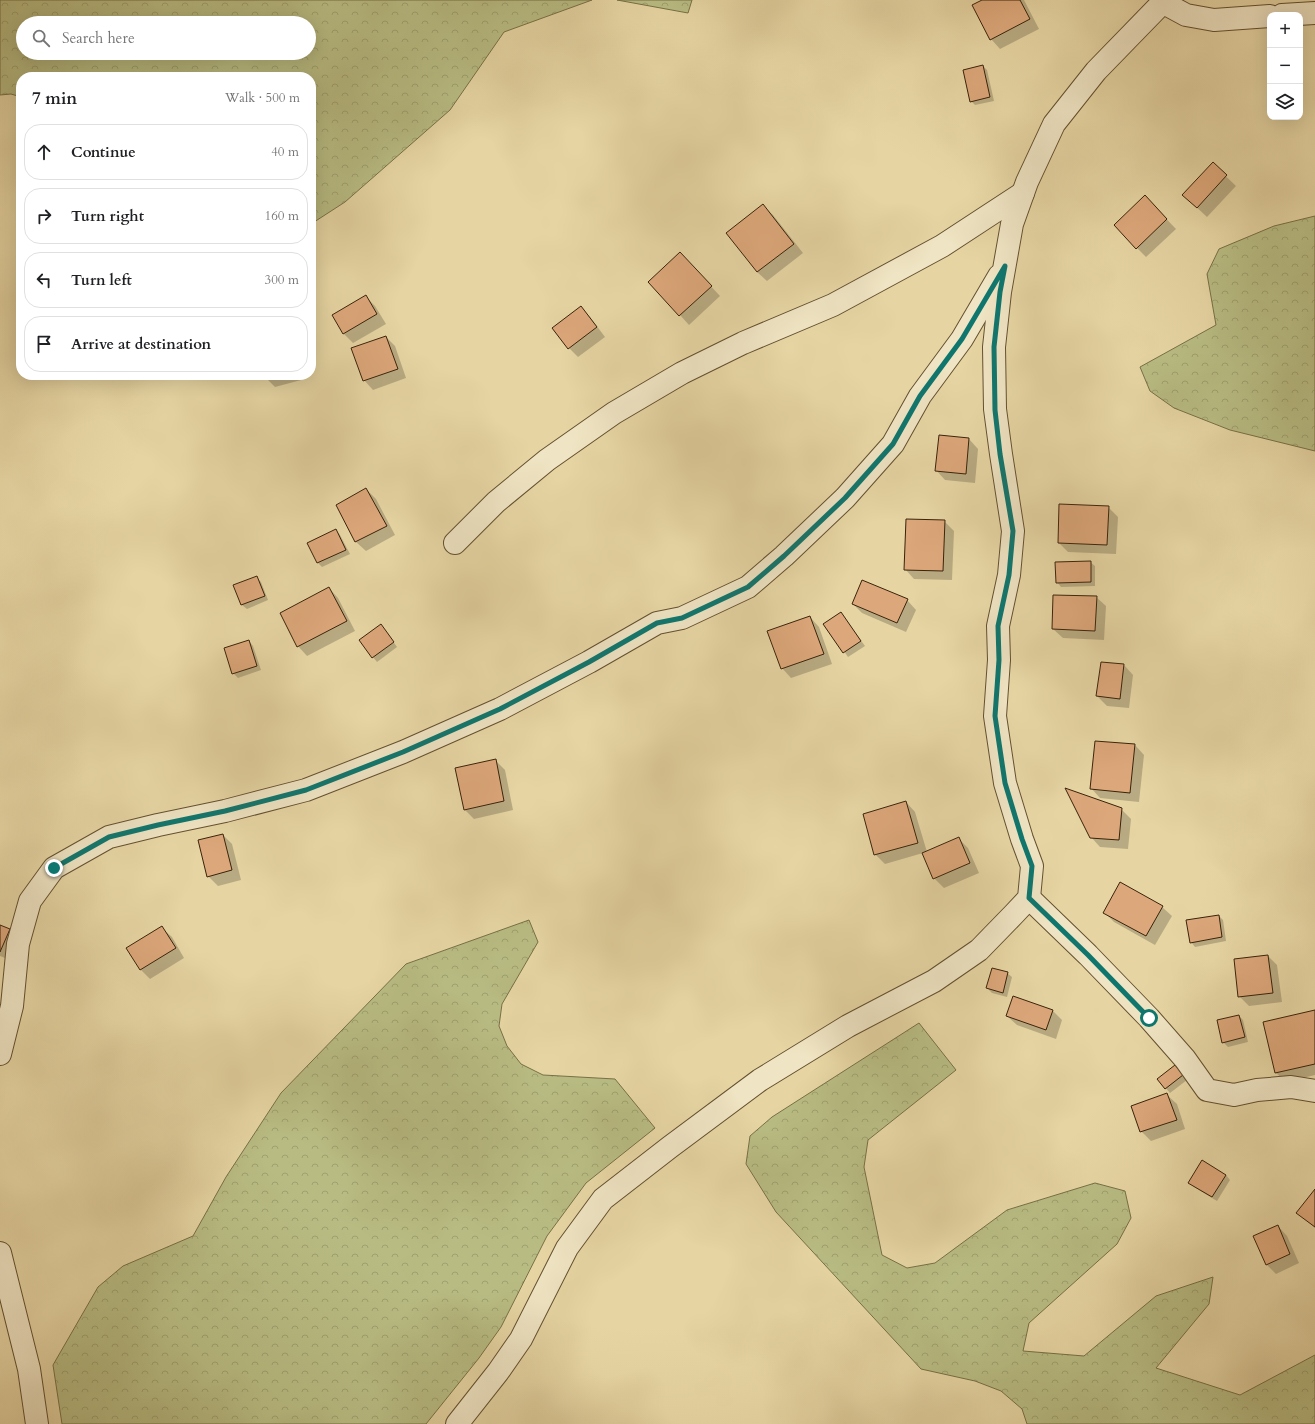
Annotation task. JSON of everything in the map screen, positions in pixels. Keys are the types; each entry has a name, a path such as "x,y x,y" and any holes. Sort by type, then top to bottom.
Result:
{"street":[{"path":"457,1424 498,1372 521,1339 567,1248 603,1200 670,1147 760,1080 848,1026 934,981 979,950 1029,898 1032,866 1005,783 995,716 999,660 998,626 1009,575 1013,531 1000,454 995,410 994,347 1000,292 1012,224 1023,192 1054,124 1096,71 1164,1 1186,15 1214,20 1267,16"},
{"path":"1303,14 1315,13"},
{"path":"455,543 496,502 524,478 614,413 682,373 743,343 834,305 942,246 1023,192"},
{"path":"0,1054 12,1006 18,944 30,901 54,868 109,837 225,811 306,790 403,752 500,709 589,662 657,623 682,618 748,587 784,556 845,498 893,444 920,396 962,339 1005,266"},
{"path":"1029,898 1088,955 1149,1018 1185,1059 1207,1090 1234,1095 1257,1090 1292,1087 1315,1091"},
{"path":"0,1253 28,1369 36,1424"}],"green space":[{"path":"0,0 592,0 504,32 450,110 345,202 316,221 316,72 16,72 16,96 11,94 0,95"},
{"path":"617,0 692,0 688,13"},
{"path":"1315,216 1315,451 1230,430 1174,408 1150,391 1140,367 1216,325 1207,274 1219,249 1274,226"},
{"path":"529,920 538,942 502,1004 499,1026 507,1046 521,1064 543,1075 615,1079 655,1128 586,1183 547,1236 501,1327 479,1358 426,1424 62,1424 53,1365 98,1287 123,1266 193,1236 226,1177 281,1093 406,964"},
{"path":"919,1023 956,1070 868,1140 864,1167 882,1255 907,1268 935,1263 1007,1210 1095,1183 1125,1191 1131,1218 1117,1244 1029,1323 1023,1351 1084,1356 1156,1296 1213,1277 1209,1304 1156,1368 1240,1395 1315,1355 1315,1424 1027,1424 1022,1409 1001,1391 975,1381 921,1369 776,1212 746,1164 750,1136 772,1117"}],"building":[{"path":"982,0 1020,0 1030,19 990,40 972,5"},
{"path":"983,65 990,97 970,102 963,70"},
{"path":"1213,162 1227,175 1197,208 1182,195"},
{"path":"1145,195 1167,219 1136,249 1114,225"},
{"path":"763,204 794,244 757,272 726,233"},
{"path":"680,252 712,286 679,316 648,282"},
{"path":"366,295 377,314 343,334 332,315"},
{"path":"581,306 597,327 568,349 552,328"},
{"path":"386,336 398,369 363,381 351,348"},
{"path":"939,435 969,438 966,474 935,471"},
{"path":"366,488 387,526 355,542 336,505"},
{"path":"1059,504 1109,506 1107,545 1058,543"},
{"path":"906,519 945,520 943,571 904,570"},
{"path":"336,529 346,550 317,563 307,543"},
{"path":"1091,561 1091,582 1056,583 1055,562"},
{"path":"257,576 265,596 241,605 233,585"},
{"path":"862,580 908,599 897,623 852,604"},
{"path":"329,587 347,621 297,647 280,613"},
{"path":"1053,595 1097,596 1095,631 1052,629"},
{"path":"841,612 861,641 843,653 823,624"},
{"path":"810,616 824,654 781,669 767,631"},
{"path":"381,624 394,642 372,658 359,640"},
{"path":"249,640 257,666 232,674 224,648"},
{"path":"1101,662 1124,664 1120,699 1096,696"},
{"path":"1095,741 1135,744 1130,793 1090,789"},
{"path":"496,759 504,801 464,810 455,768"},
{"path":"1065,788 1122,808 1119,840 1090,838"},
{"path":"906,801 918,843 874,855 863,814"},
{"path":"223,834 232,870 207,877 198,840"},
{"path":"959,837 970,863 933,879 922,853"},
{"path":"1120,882 1163,906 1146,936 1103,913"},
{"path":"1219,915 1222,937 1190,943 1186,920"},
{"path":"0,925 10,929 0,952"},
{"path":"162,926 176,948 140,970 126,948"},
{"path":"1268,955 1273,993 1238,997 1234,959"},
{"path":"992,968 1008,972 1003,993 986,988"},
{"path":"1013,996 1053,1010 1046,1030 1006,1016"},
{"path":"1315,1010 1315,1064 1275,1073 1263,1022"},
{"path":"1239,1015 1245,1037 1222,1043 1217,1020"},
{"path":"1175,1065 1183,1075 1165,1089 1157,1079"},
{"path":"1167,1093 1177,1120 1140,1132 1131,1106"},
{"path":"1202,1160 1226,1175 1212,1197 1188,1183"},
{"path":"1315,1189 1315,1227 1296,1213"},
{"path":"1278,1225 1290,1254 1266,1265 1253,1236"}],"route":[{"path":"54,868 109,837 225,811 306,790 403,752 500,709 589,662 657,623 682,618 748,587 784,556 845,498 893,444 920,396 962,339 1005,266 1000,292 994,347 995,410 1000,454 1013,531 1009,575 998,626 999,660 995,716 1005,783 1032,866 1029,898 1088,955 1149,1018"}]}
